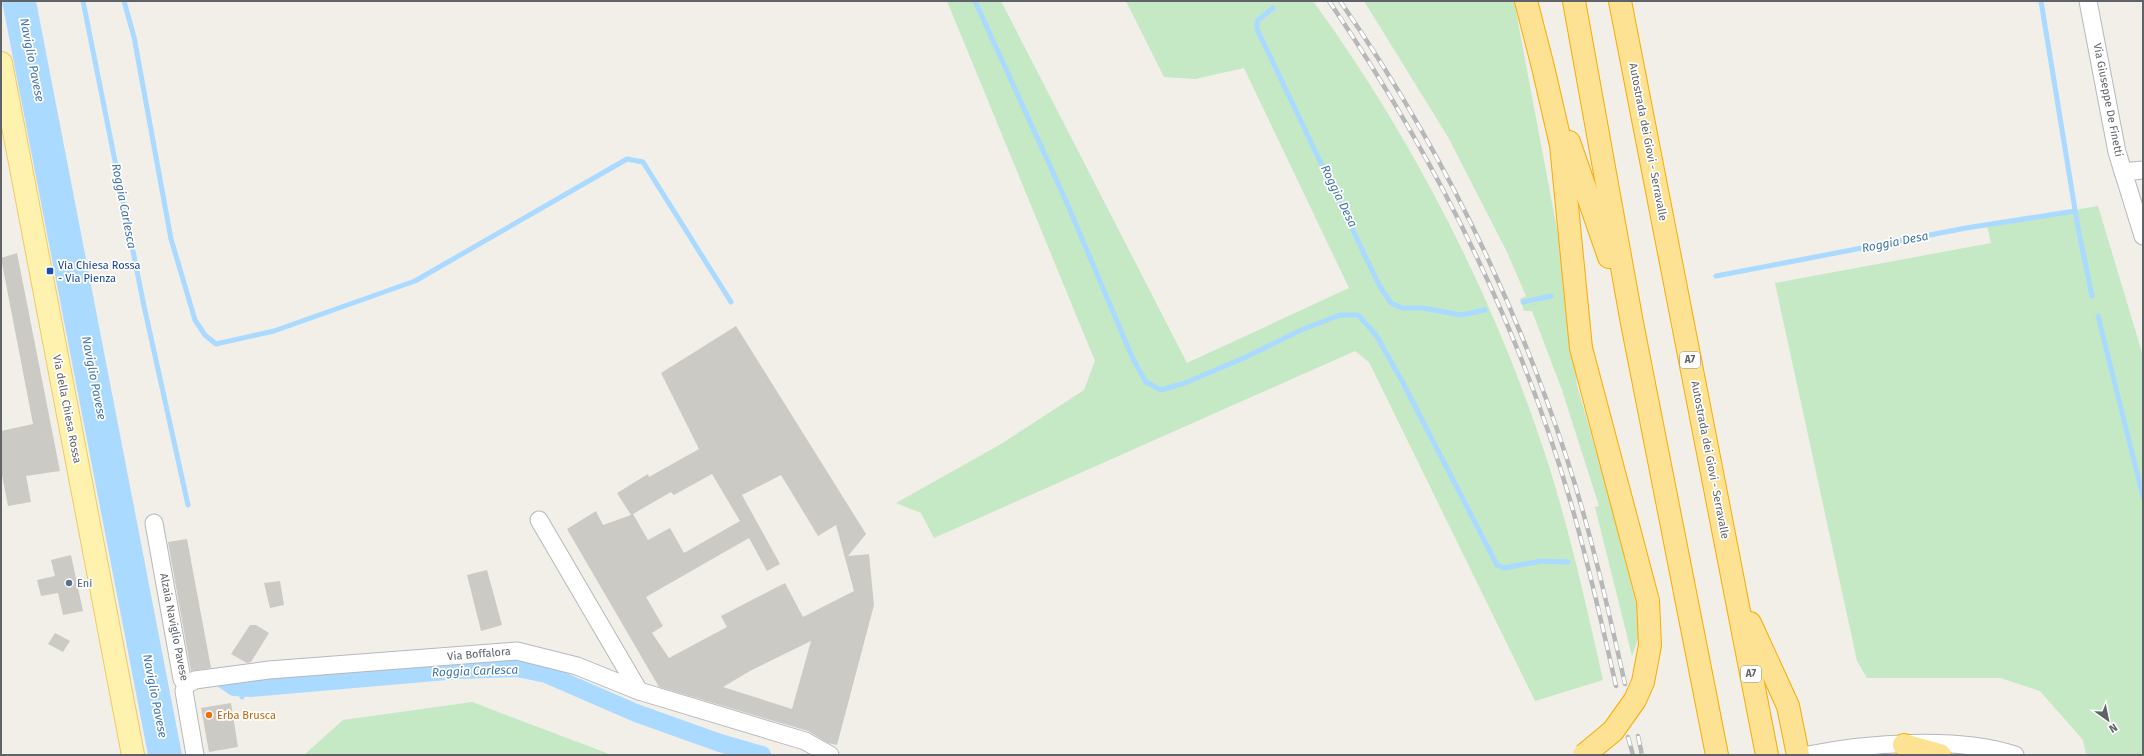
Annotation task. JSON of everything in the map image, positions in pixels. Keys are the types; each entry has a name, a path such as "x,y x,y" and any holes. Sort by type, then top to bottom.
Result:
{"highway":[{"path":"1526,1 1544,67 1561,145 1581,348 1648,601 1650,645 1643,682 1635,700 1613,731 1584,755"},
{"path":"1574,1 1632,323 1717,755"},
{"name":"Autostrada dei Giovi - Serravalle","path":"1620,1 1767,755"},
{"path":"1631,52 1632,1"},
{"path":"1544,67 1632,323"},
{"path":"1736,593 1788,706 1798,755"},
{"path":"1904,745 1940,755"}],"main road":[{"name":"Via della Chiesa Rossa","path":"1,63 133,755"}],"street":[{"name":"Via Giuseppe De Finetti","path":"2088,1 2123,172 2137,197 2143,236"},
{"path":"2123,172 2143,170"},
{"path":"539,520 639,691"},
{"name":"Alzaia Naviglio Pavese","path":"154,522 182,679 186,685 184,691 195,755"},
{"name":"Via Boffalora","path":"186,685 194,680 269,670 517,651 577,666 639,691 805,741 830,755"},
{"path":"1808,755 1831,750 1904,745 1957,744 2015,755"}],"green space":[{"path":"947,1 1001,1 1187,363 1349,288 1244,68 1195,79 1164,77 1126,1 1313,1 1350,54 1419,166 1478,283 1504,343 1528,404 1557,493 1578,573 1603,680 1535,701 1369,362 1355,351 934,538 921,513 896,503 1001,444 1084,390 1095,361"},
{"path":"1364,1 1514,1 1562,256 1577,385 1610,501 1637,608 1639,636 1632,656 1595,507 1599,506 1562,390 1532,311 1524,311 1520,299 1526,296 1507,252 1448,137"},
{"path":"2098,206 2143,356 2143,755 2086,755 2083,740 2040,691 2000,678 1867,678 1857,661 1775,283 1991,243 1987,225"},
{"path":"472,702 612,755 304,755 343,720"}],"water":[{"name":"Naviglio Pavese","path":"2,1 36,1 182,755 148,755"}],"building":[{"path":"17,253 60,471 26,476 31,502 8,506 1,470 1,431 33,424 1,258"},
{"path":"736,326 866,534 848,556 869,554 874,605 837,745 828,743 808,731 659,687 567,529 596,511 603,525 631,515 617,493 648,474 649,477 699,449 661,373","holes":["712,474 740,521 684,553 670,528 648,540 633,514 671,492 674,495","781,475 818,536 836,525 854,591 803,617 785,583 721,616 727,627 669,658 652,633 663,626 646,597 749,538 767,571 780,564 742,495","811,641 792,709 723,687 750,671"]},
{"path":"187,539 211,668 191,671 168,542"},
{"path":"71,555 83,611 63,615 58,593 41,596 37,580 55,576 51,560"},
{"path":"487,570 502,625 481,631 467,575"},
{"path":"280,581 284,605 270,608 264,583"},
{"path":"250,625 256,625 269,633 251,662 247,663 231,654"},
{"path":"55,633 70,641 63,652 48,644"},
{"path":"231,703 238,747 209,752 201,708"}],"waterway":[{"name":"Roggia Carlesca","path":"83,1 144,306 188,505"},
{"path":"124,1 134,37 171,239 195,320 205,335 216,344 274,331 415,281 627,159 643,162 731,302"},
{"path":"975,1 1066,201 1133,359 1146,382 1161,390 1185,383 1246,357 1301,330 1340,315 1358,315 1376,335 1402,381 1497,565 1504,568 1541,561 1568,562"},
{"name":"Roggia Desa","path":"2041,1 2078,228 2092,296"},
{"name":"Roggia Desa","path":"1273,8 1257,21 1257,29 1379,285 1391,303 1402,308 1423,308 1461,315 1485,310"},
{"name":"Roggia Desa","path":"1716,276 1966,228 2075,211"},
{"name":"Roggia Desa","path":"1523,302 1551,296"},
{"name":"Roggia Desa","path":"2098,316 2143,497"},
{"name":"Roggia Carlesca","path":"224,680 234,687 251,688 458,670 517,668 546,674 636,713 720,743 762,755"},
{"path":"240,688 242,697"}],"railway":[{"path":"1329,1 1403,118 1437,179 1469,241 1525,368 1549,434 1577,523 1616,686"},
{"path":"1340,1 1409,109 1440,165 1470,222 1523,339 1546,399 1576,487 1599,571 1625,684"},
{"path":"1638,736 1642,755"},
{"path":"1628,737 1633,755"}],"place":[{"name":"Via Chiesa Rossa - Via Pienza","path":"50,271"},
{"name":"Eni","path":"69,583"},
{"name":"Erba Brusca","path":"209,715"}]}
